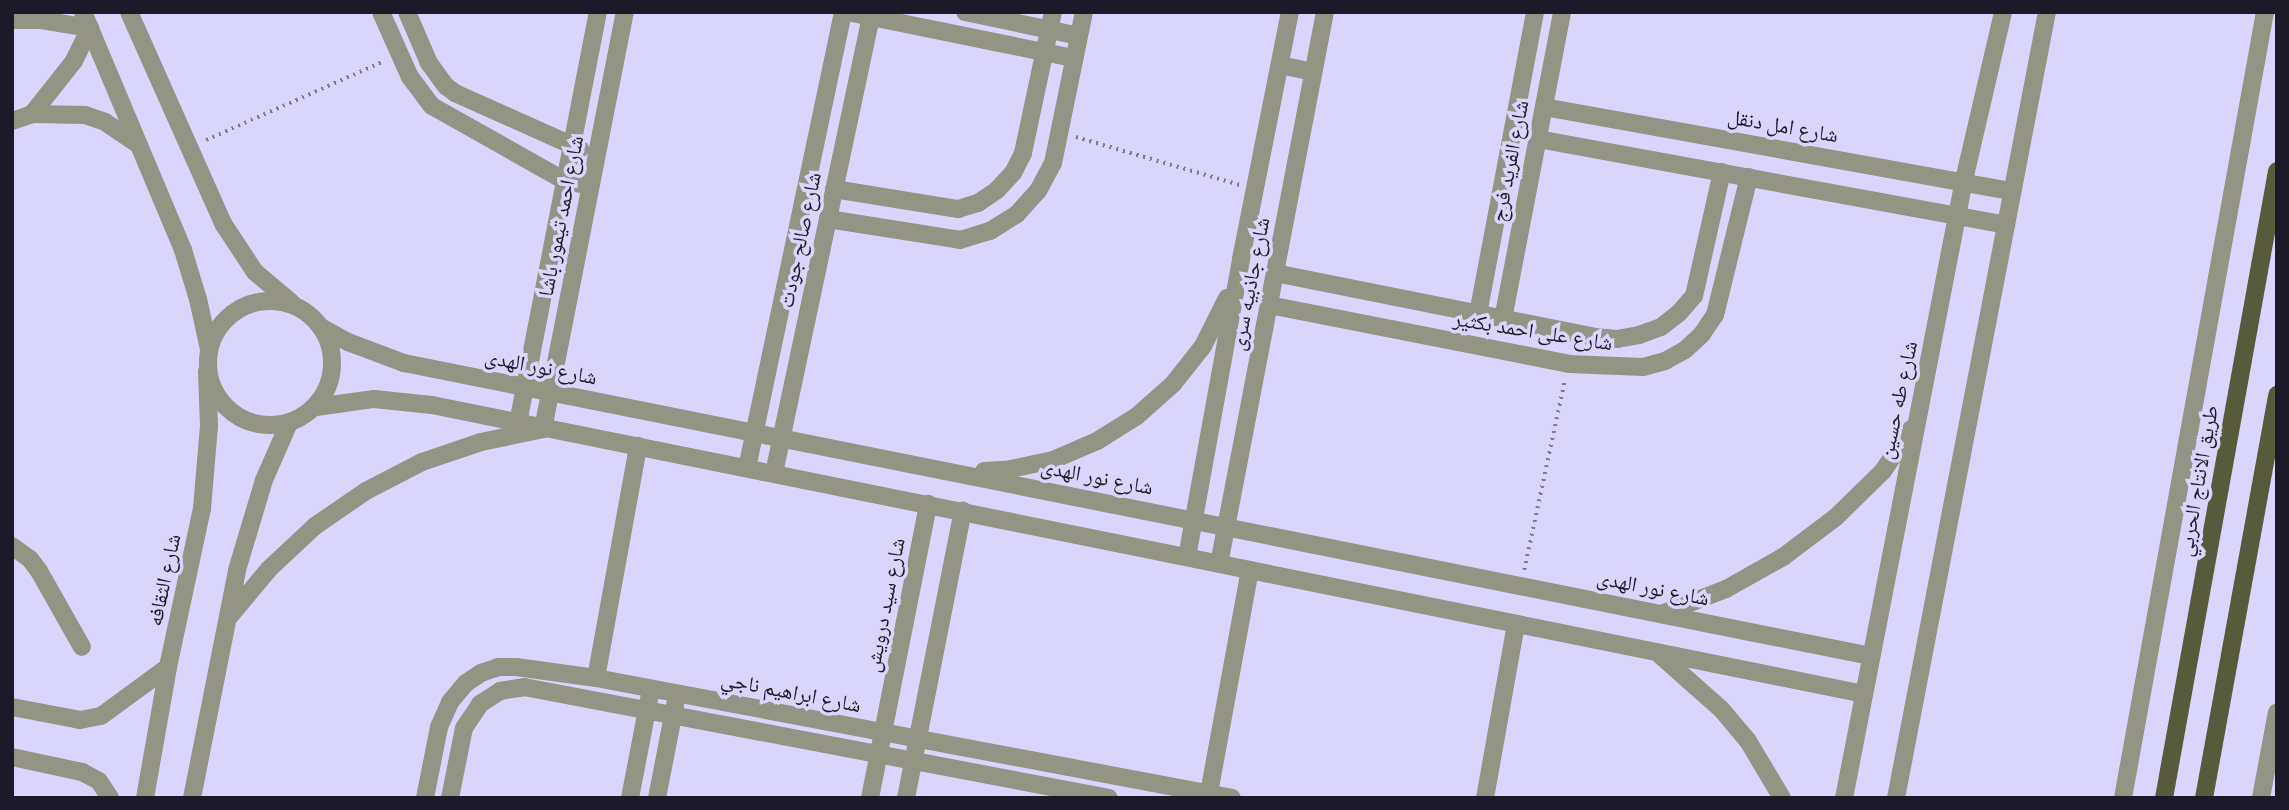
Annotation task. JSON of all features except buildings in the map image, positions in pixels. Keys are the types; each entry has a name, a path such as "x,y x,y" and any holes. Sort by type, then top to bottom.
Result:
{"main road":[{"name":"طريق الانتاج الحربي","path":"2164,798 2277,171"},
{"path":"2204,798 2277,394"}],"street":[{"path":"129,12 237,249 255,271 321,327 333,360 331,377 316,407"},
{"path":"381,12 415,86 432,106 565,181 590,186"},
{"path":"407,12 429,63 446,86 571,148 597,151"},
{"name":"شارع احمد تيمور باشا","path":"518,423 598,12"},
{"name":"شارع احمد تيمور باشا","path":"543,429 625,12"},
{"path":"845,12 1074,58"},
{"name":"شارع صالح جودت","path":"747,468 845,12"},
{"path":"965,12 1051,21 1079,36"},
{"path":"798,228 827,226 960,240 990,231 1017,214 1038,191 1053,163 1084,12"},
{"name":"شارع جاذبيه سرى","path":"1187,557 1241,259 1290,12"},
{"name":"شارع جاذبيه سرى","path":"1219,564 1325,12"},
{"name":"شارع الفريد فرج","path":"1478,314 1535,12"},
{"name":"شارع الفريد فرج","path":"1503,319 1562,12"},
{"name":"شارع طه حسين","path":"1844,798 1964,180 2003,12"},
{"path":"1896,798 2047,12"},
{"path":"2123,798 2264,12"},
{"name":"شارع صالح جودت","path":"774,473 871,17"},
{"path":"12,20 87,20"},
{"path":"32,114 74,61 87,20"},
{"path":"87,20 191,274 209,349"},
{"path":"834,189 958,209 978,203 1005,182 1023,153 1051,21"},
{"path":"1280,65 1313,72"},
{"name":"شارع امل دنقل","path":"1544,107 1964,180 2013,191"},
{"path":"12,121 32,114 85,116 105,122 139,145"},
{"path":"1538,139 2006,225"},
{"name":"شارع على احمد بكثير","path":"1275,273 1594,337 1617,339 1639,335 1661,327 1679,313 1694,296 1722,172"},
{"name":"شارع على احمد بكثير","path":"1269,305 1569,364 1643,367 1665,361 1685,350 1702,334 1715,314 1749,177"},
{"path":"978,203 990,231"},
{"path":"958,472 1006,470 1053,460 1097,441 1138,416 1173,384 1203,346 1225,304 1241,259"},
{"path":"298,307 263,301 245,306 228,316 216,331 209,349 207,371 212,389 222,404 236,416 261,425 289,423 316,407 364,400 403,401 774,473 1864,694"},
{"name":"شارع نور الهدى","path":"321,327 348,342 404,363 1870,656"},
{"path":"1639,335 1643,367"},
{"name":"شارع الثقافه","path":"145,798 168,667 202,509 208,439 207,371"},
{"path":"1664,613 1726,589 1783,557 1836,517 1883,471 1917,420"},
{"path":"192,798 237,570 253,510 289,423"},
{"path":"229,617 269,569 315,526 366,491 434,458 481,442 543,429"},
{"path":"596,678 638,446"},
{"name":"شارع سيد درويش","path":"870,798 928,504"},
{"path":"906,798 963,511"},
{"path":"12,546 30,559 39,571 82,647"},
{"path":"1209,793 1250,570"},
{"path":"1485,798 1516,624"},
{"path":"1658,652 1721,709 1748,741 1782,798"},
{"path":"12,707 80,720 101,716 168,667"},
{"name":"شارع ابراهيم ناجي","path":"425,798 439,727 450,702 466,683 498,667 516,667 596,678 883,732 1155,791 1209,793 1232,798"},
{"path":"466,683 480,704"},
{"path":"450,798 464,728 480,704 500,691 524,688 1109,798"},
{"path":"630,798 651,689"},
{"path":"657,798 677,694"},
{"path":"2261,798 2277,712"},
{"path":"12,757 82,772 99,781 110,798"}],"path":[{"path":"189,148 399,54"},
{"path":"1059,132 1256,189"},
{"path":"1521,585 1569,364"}]}
